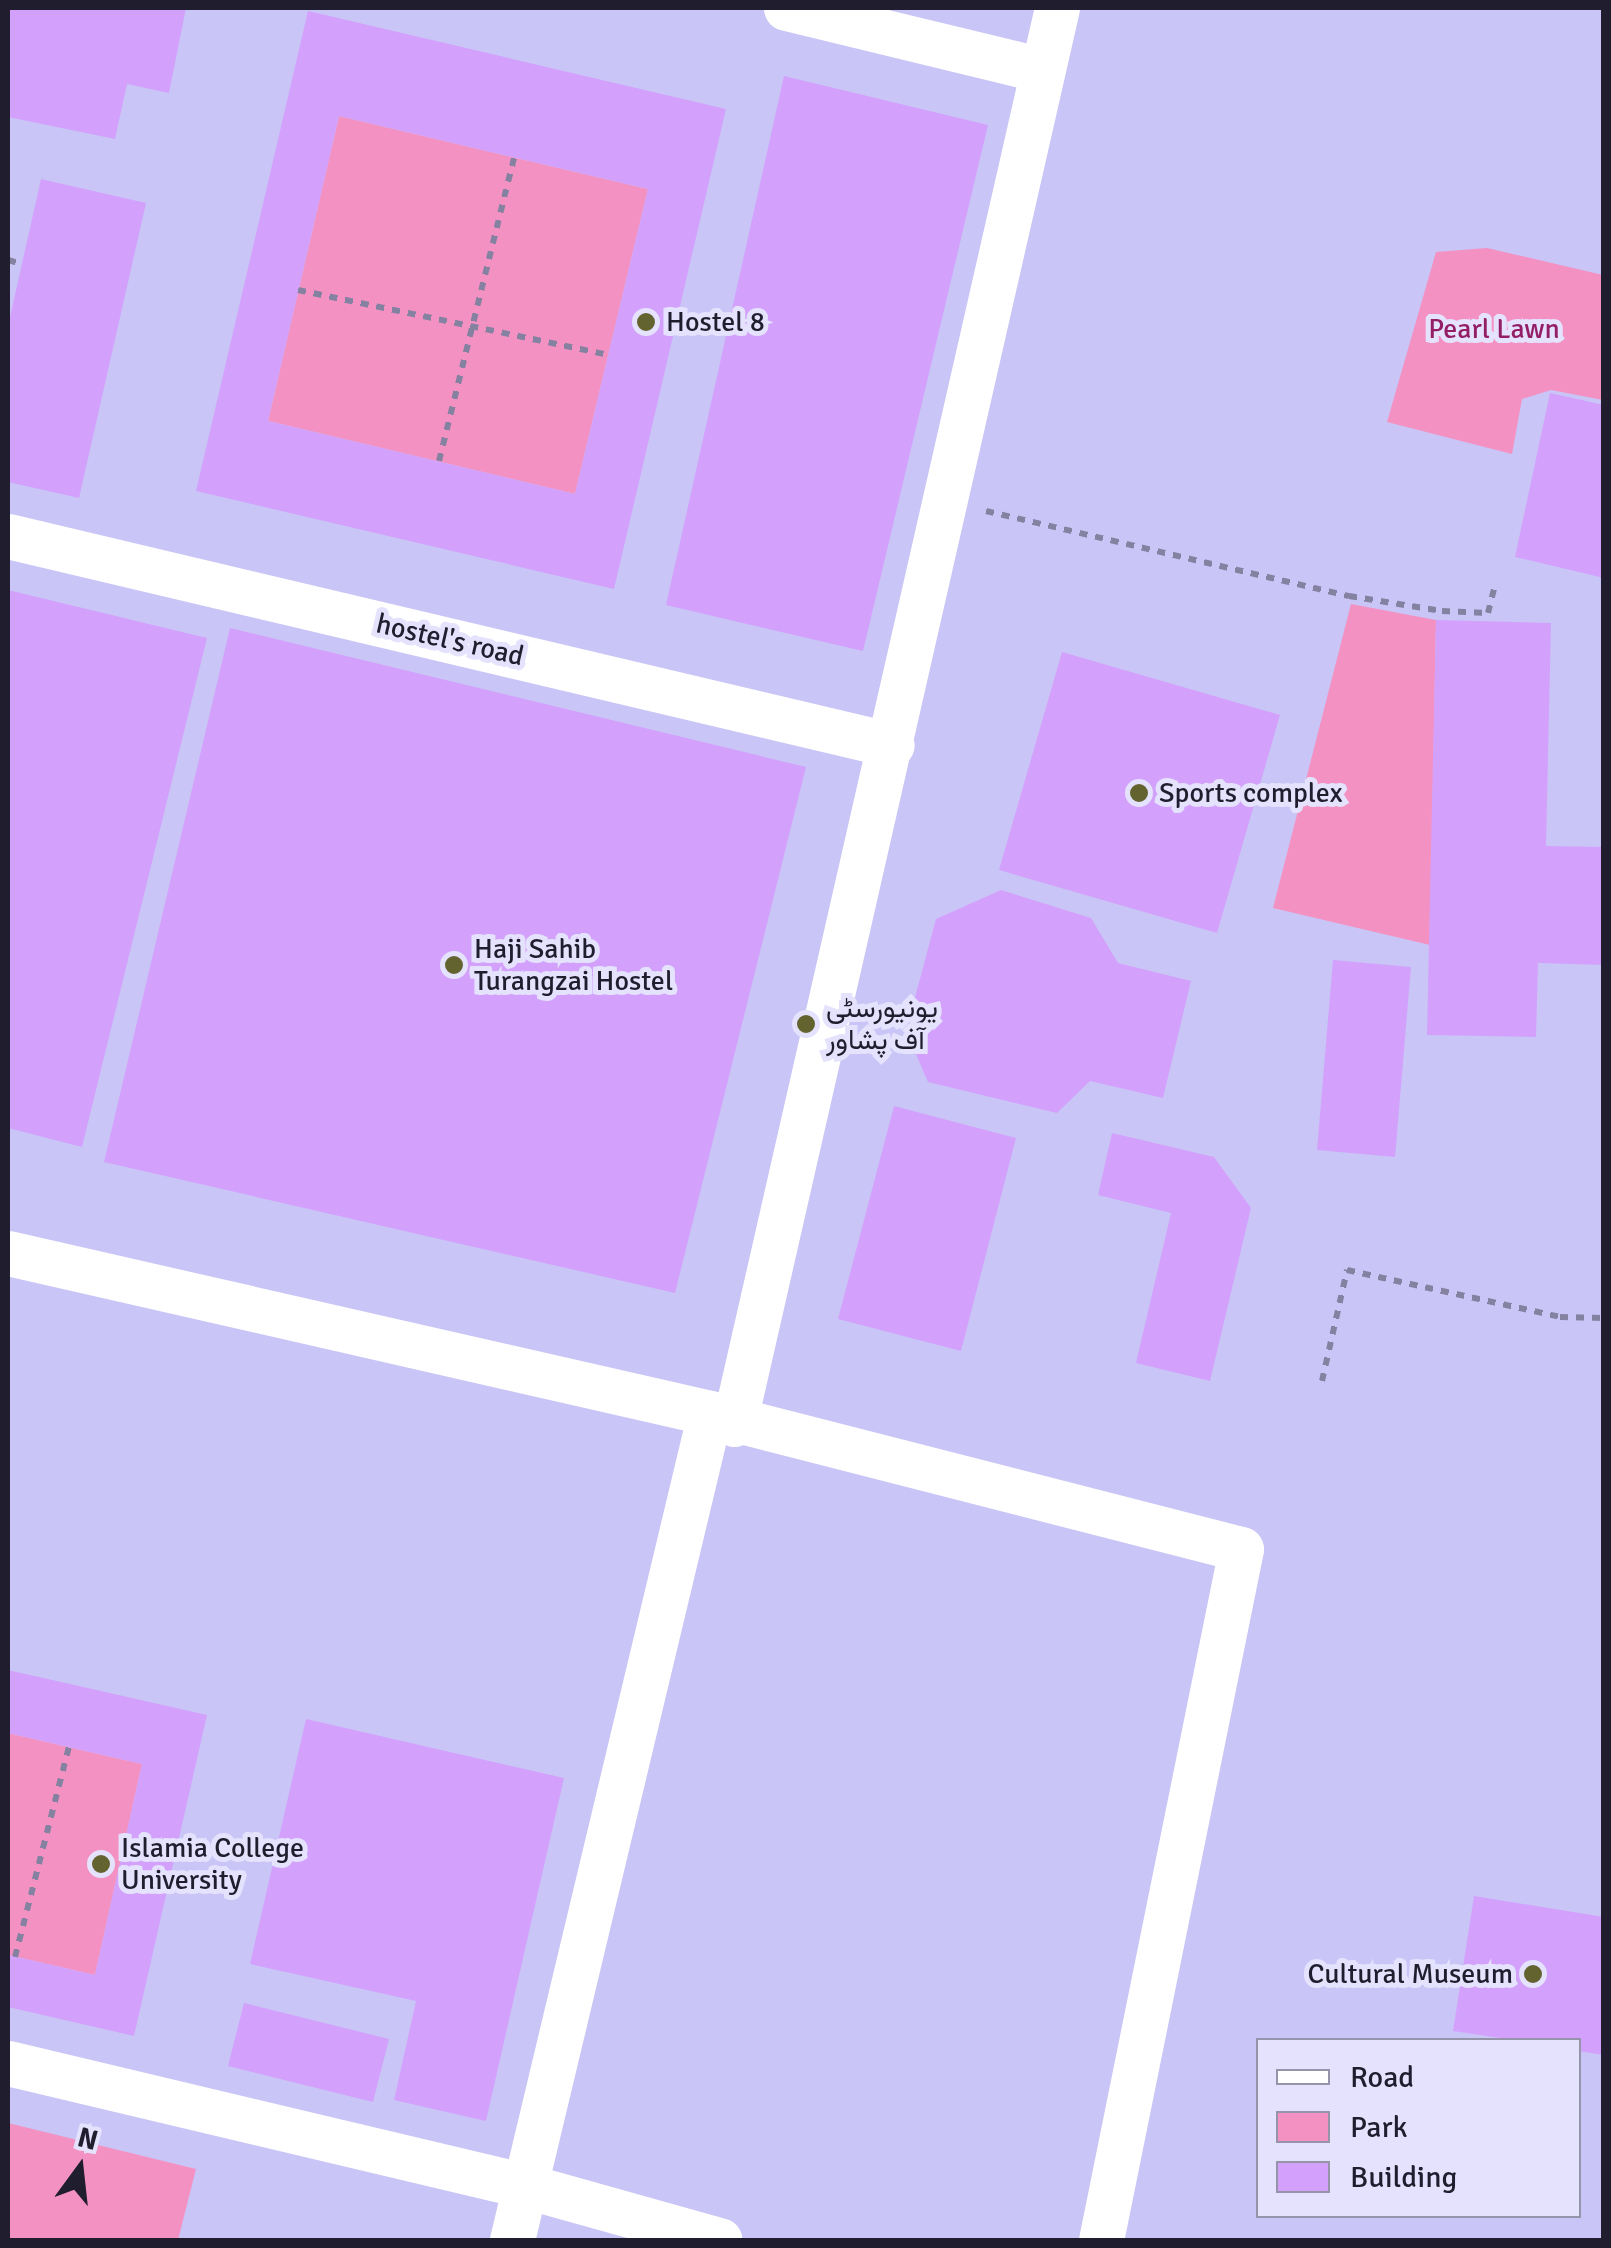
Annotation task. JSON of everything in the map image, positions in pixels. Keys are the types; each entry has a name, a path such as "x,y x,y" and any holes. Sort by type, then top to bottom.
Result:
{"street":[{"path":"786,8 1043,70"},
{"path":"512,2240 892,745 1058,8"},
{"name":"hostel's road","path":"8,536 892,745"},
{"path":"8,1253 722,1418 1241,1549 1101,2240"},
{"path":"8,2063 526,2186 720,2240"}],"path":[{"path":"439,461 514,157"},
{"path":"8,260 22,264"},
{"path":"298,290 608,354"},
{"path":"946,501 1349,596 1442,611 1488,614 1495,584"},
{"path":"1322,1381 1348,1270 1560,1317 1604,1318"},
{"path":"15,1957 69,1747"}],"shaded area":[{"name":"یونیورسٹی آف پشاور","path":"8,8 1603,8 1603,2240 8,2240"}],"green space":[{"path":"339,116 648,189 575,494 268,421"},
{"name":"Pearl Lawn","path":"1487,248 1603,275 1603,400 1551,390 1522,399 1512,454 1387,422 1436,252"},
{"path":"1351,604 1436,620 1430,945 1273,908"},
{"path":"8,1733 142,1764 95,1975 8,1955"},
{"path":"8,2123 196,2169 178,2240 8,2240"}],"building":[{"path":"8,8 186,8 169,93 127,84 115,139 8,117"},
{"name":"Hostel 8","path":"308,11 726,109 614,589 196,491","holes":["339,116 648,189 575,494 268,421"]},
{"path":"784,76 988,125 863,651 666,605"},
{"path":"41,179 146,203 79,498 8,482 8,326"},
{"path":"1550,393 1604,405 1604,578 1515,557"},
{"path":"8,590 207,638 82,1147 8,1128"},
{"path":"1436,620 1551,623 1546,846 1604,847 1604,965 1538,963 1536,1037 1427,1035"},
{"name":"Haji Sahib Turangzai Hostel","path":"230,628 806,767 675,1293 104,1162"},
{"name":"Sports complex","path":"1062,652 1280,715 1217,933 999,870"},
{"path":"1001,890 1091,918 1118,963 1191,981 1163,1098 1090,1081 1057,1113 928,1082 906,1031 936,919"},
{"path":"1333,960 1411,967 1395,1157 1317,1150"},
{"path":"894,1106 1016,1138 961,1351 838,1319"},
{"path":"1112,1133 1214,1157 1251,1208 1210,1381 1136,1363 1171,1213 1098,1195"},
{"path":"8,1670 207,1715 134,2036 8,2007 8,1955 95,1975 142,1764 8,1733"},
{"path":"306,1719 564,1778 486,2121 394,2100 416,2001 250,1964"},
{"name":"Cultural Museum","path":"1474,1896 1604,1917 1604,2055 1581,2051 1581,2038 1500,2038 1453,2031"},
{"path":"244,2003 389,2039 373,2102 228,2066"}],"place":[{"name":"Hostel 8","path":"646,322"},
{"name":"Sports complex","path":"1139,793"},
{"name":"Haji Sahib Turangzai Hostel","path":"454,965"},
{"name":"یونیورسٹی آف پشاور","path":"806,1024"},
{"name":"Islamia College University","path":"101,1864"},
{"name":"Cultural Museum","path":"1533,1974"}]}
